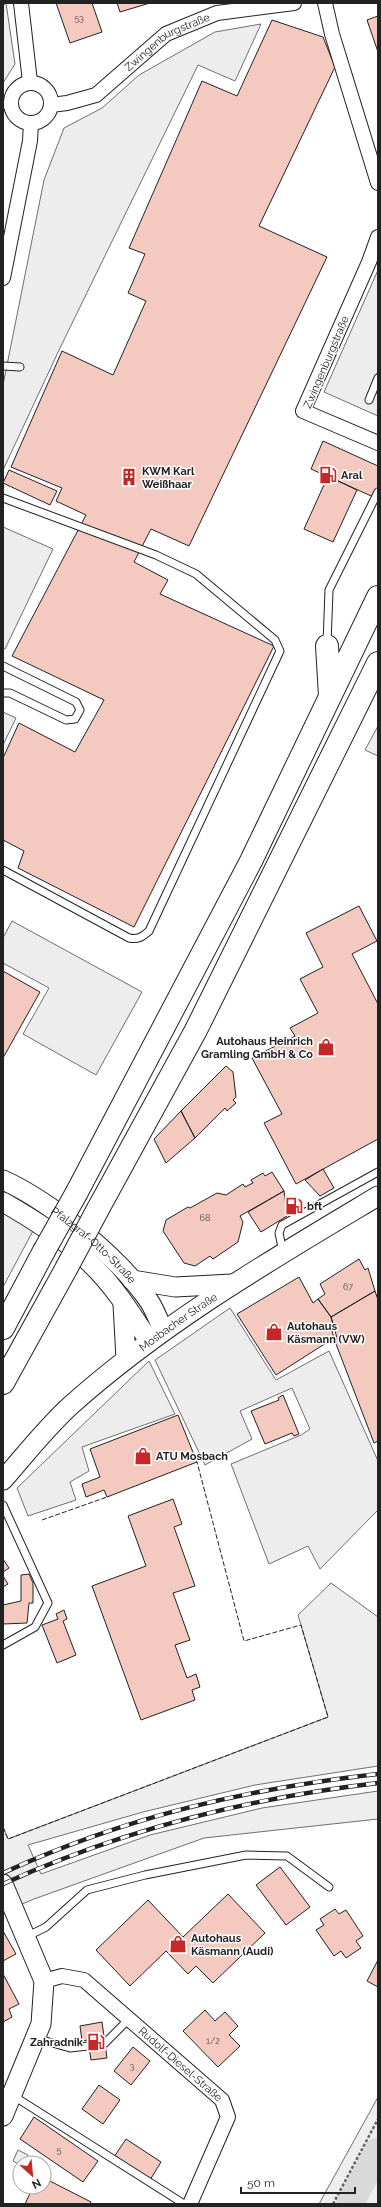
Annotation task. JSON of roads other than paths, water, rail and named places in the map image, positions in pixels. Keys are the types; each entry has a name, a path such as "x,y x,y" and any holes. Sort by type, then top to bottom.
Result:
{"highway":[{"path":"5,1323 77,1192 240,882 330,699 378,597"},
{"path":"327,646 330,699"},
{"path":"3,1383 196,1030 378,663"}],"street":[{"path":"21,3 30,82"},
{"name":"Zwingenburgstraße","path":"51,105 67,103 96,95 166,34 217,13 294,3"},
{"path":"325,3 332,34 378,183"},
{"path":"30,82 42,86 50,95 51,105 44,118 31,123 21,120 7,104 15,90 22,84 30,82"},
{"path":"3,278 30,141 31,123"},
{"name":"Zwingenburgstraße","path":"378,237 369,262 303,411 378,443"},
{"name":"Pfalzgraf-Otto-Straße","path":"3,1180 54,1210 132,1280 149,1302 156,1336"},
{"name":"Mosbacher Straße","path":"3,1480 69,1407 156,1336 232,1284 283,1252 375,1200"},
{"name":"Pfalzgraf-Otto-Straße","path":"3,1202 35,1220 88,1262 122,1302 156,1336"},
{"path":"132,1280 175,1287 232,1284"},
{"path":"122,1302 126,1359"},
{"path":"3,1884 44,1981 41,2024 3,2116"},
{"name":"Rudolf-Diesel-Straße","path":"44,1981 62,1976 84,1980 130,2018 222,2100 228,2117 190,2204"}],"lane":[{"path":"3,366 20,368"},
{"path":"369,400 378,378"},
{"path":"327,646 329,590 378,492"},
{"path":"3,498 156,555 196,574 275,640 280,651 149,931 139,939 129,938 3,870"},
{"path":"3,666 76,702 80,710 75,719 66,720 10,692 3,693"},
{"path":"283,1252 279,1233 282,1225 378,1172"},
{"path":"3,1505 48,1603 35,1627 3,1645"},
{"path":"26,1937 46,1927 87,1890 145,1875 246,1855 288,1856 329,1887"},
{"path":"105,2044 130,2018"},
{"path":"35,2038 70,2048 88,2046"},
{"path":"12,2095 184,2204"}],"waterway":[{"path":"350,2204 378,2151"}],"railway":[{"path":"3,1873 49,1853 94,1836 186,1808 280,1788 378,1774"},
{"path":"3,1884 94,1848 140,1832 187,1819 234,1807 330,1789 378,1783"}],"place":[{"name":"Aral","path":"328,475"},
{"name":"KWM Karl Weißhaar","path":"129,477"},
{"name":"Autohaus Heinrich Gramling GmbH & Co","path":"326,1047"},
{"name":"bft","path":"294,1206"},
{"name":"Autohaus Käsmann (VW)","path":"274,1332"},
{"name":"ATU Mosbach","path":"143,1456"},
{"name":"Autohaus Käsmann (Audi)","path":"178,1944"},
{"name":"Zahradnik","path":"96,2042"}]}
